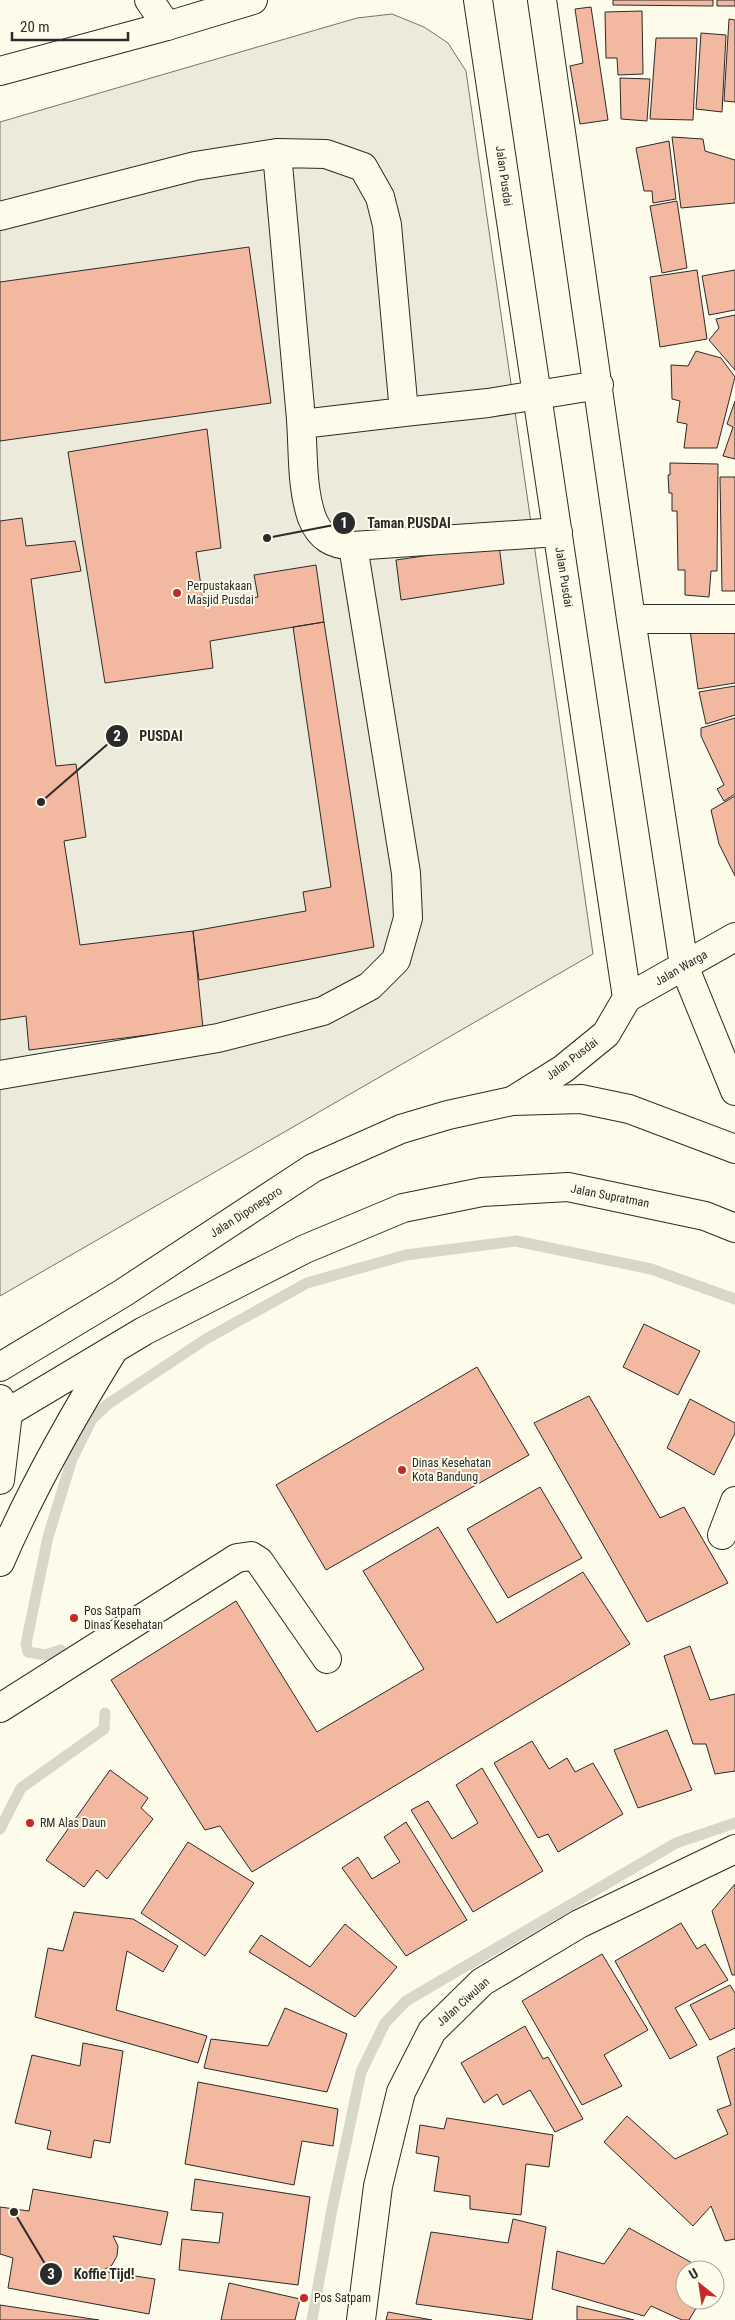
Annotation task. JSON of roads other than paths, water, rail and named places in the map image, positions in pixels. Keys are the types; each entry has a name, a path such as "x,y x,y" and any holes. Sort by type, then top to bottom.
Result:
{"main road":[{"path":"149,0 168,26"},
{"path":"0,71 168,26 253,0"},
{"name":"Jalan Pusdai","path":"478,0 627,998 606,1034 563,1068 512,1101"},
{"path":"542,0 599,385 631,619 684,966 735,1091"},
{"path":"0,216 195,166 276,153 326,154 363,167 380,197 387,225 404,412"},
{"path":"276,153 302,424 306,495 313,519 322,534 335,544 352,546 558,532"},
{"path":"302,424 488,403 599,385"},
{"path":"0,1075 218,1038 323,1011 370,986 396,960 408,918 406,873 352,546"},
{"path":"631,619 735,619"},
{"name":"Jalan Warga","path":"627,998 735,937"},
{"path":"512,1101 580,1099 629,1109 735,1149"},
{"name":"Jalan Diponegoro","path":"0,1367 123,1293 313,1168 401,1129 448,1115 512,1101"},
{"name":"Jalan Supratman","path":"115,1347 305,1249 403,1208 482,1192 568,1187 705,1216 735,1228"},
{"path":"0,1480 3,1410 115,1347"},
{"path":"0,1562 22,1510 54,1450 115,1347"},
{"path":"722,1535 735,1501"},
{"path":"0,1708 237,1558 251,1556 259,1561 327,1659"},
{"name":"Jalan Ciwulan","path":"361,2320 378,2186 401,2092 432,2031 482,1982 579,1924 735,1850"}],"waterway":[{"path":"61,1650 45,1655 28,1652 26,1644 48,1537 72,1459 92,1419 108,1404 206,1339 307,1283 406,1255 516,1241 651,1269 735,1299"},
{"path":"0,1829 21,1788 104,1729 105,1713"},
{"path":"312,2320 332,2209 361,2072 385,2023 406,2001 676,1843 735,1823"}],"place":[{"name":"Taman PUSDAI","path":"267,538"},
{"name":"Perpustakaan Masjid Pusdai","path":"177,593"},
{"name":"PUSDAI","path":"41,802"},
{"name":"Dinas Kesehatan Kota Bandung","path":"402,1470"},
{"name":"Pos Satpam Dinas Kesehatan","path":"74,1618"},
{"name":"RM Alas Daun","path":"30,1823"},
{"name":"Koffie Tijd!","path":"14,2212"},
{"name":"Pos Satpam","path":"304,2298"}]}
